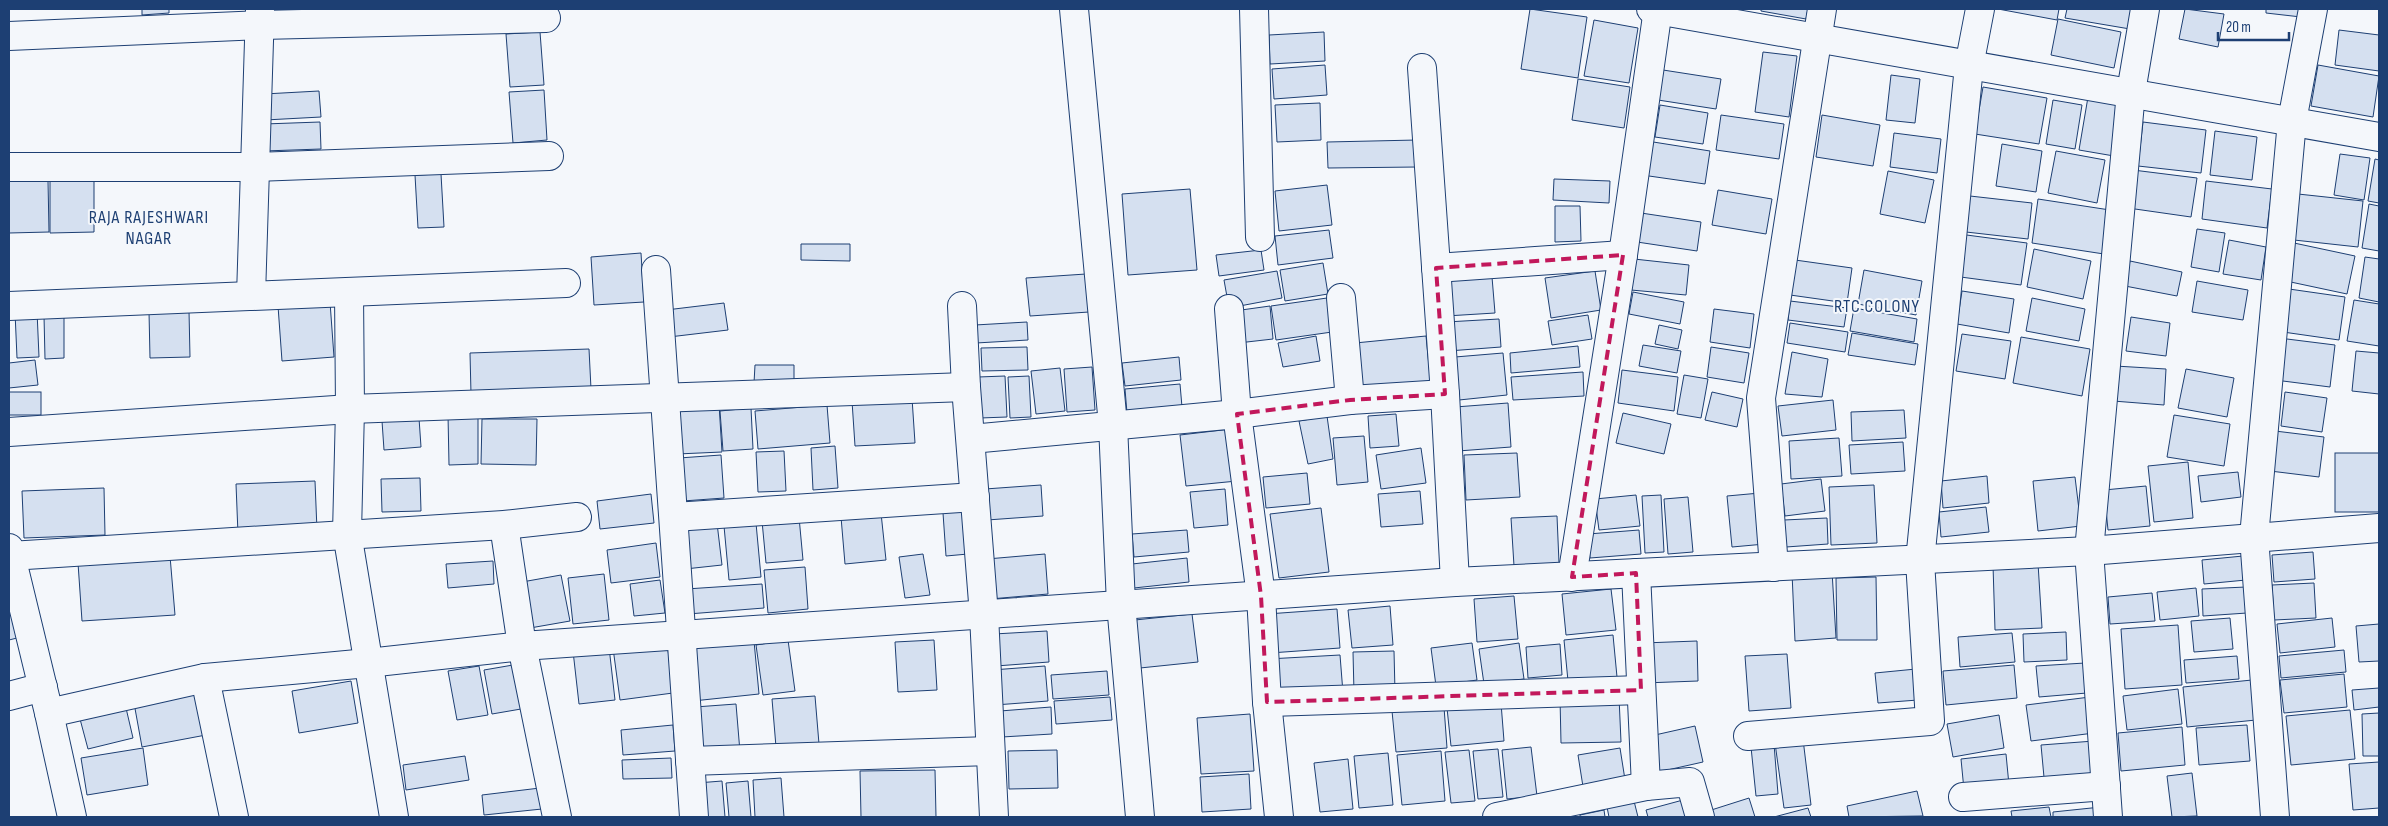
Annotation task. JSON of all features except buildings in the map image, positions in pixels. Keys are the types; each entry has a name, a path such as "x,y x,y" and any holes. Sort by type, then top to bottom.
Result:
{"street":[{"path":"1074,9 1113,425 1121,604 1140,817"},
{"path":"1254,9 1260,236"},
{"path":"1572,577 1623,255 1656,9 1969,66 2131,92 2379,137"},
{"path":"1774,567 1760,398 1822,9"},
{"path":"1748,736 1930,721 1920,561 1969,66 1980,9"},
{"path":"2108,817 2089,551 2131,92 2145,9"},
{"path":"2275,817 2254,537 2292,121 2313,9"},
{"path":"251,296 261,17"},
{"path":"9,36 261,17 546,18"},
{"path":"1422,68 1445,394 1455,582"},
{"path":"9,167 255,167 548,156"},
{"path":"1436,268 1623,255"},
{"path":"656,270 694,817"},
{"path":"9,306 566,283"},
{"path":"349,292 350,409 347,533 394,817"},
{"path":"1340,298 1350,400"},
{"path":"962,306 966,386 984,615 994,817"},
{"path":"1229,310 1237,414 1261,596 1267,702 1279,817"},
{"path":"9,432 350,409 966,386"},
{"path":"971,439 1237,414 1350,400 1445,394"},
{"path":"674,517 975,497"},
{"path":"72,817 10,552 504,525 577,518"},
{"path":"504,525 522,646 557,817"},
{"path":"9,696 46,700 205,678 522,646 1455,582 1920,561 2089,551 2379,528"},
{"path":"1636,573 1646,786"},
{"path":"205,678 234,817"},
{"path":"1267,702 1641,690"},
{"path":"690,761 990,751"},
{"path":"1497,817 1646,786 1690,782 1700,817"},
{"path":"1963,797 2106,786"}],"highlighted area":[{"path":"1623,255 1572,577 1636,573 1641,690 1267,702 1261,596 1237,414 1350,400 1445,394 1436,268"}],"district":[{"name":"RAJA RAJESHWARI NAGAR","path":"149,227"},
{"name":"RTC COLONY","path":"1877,306"}]}
